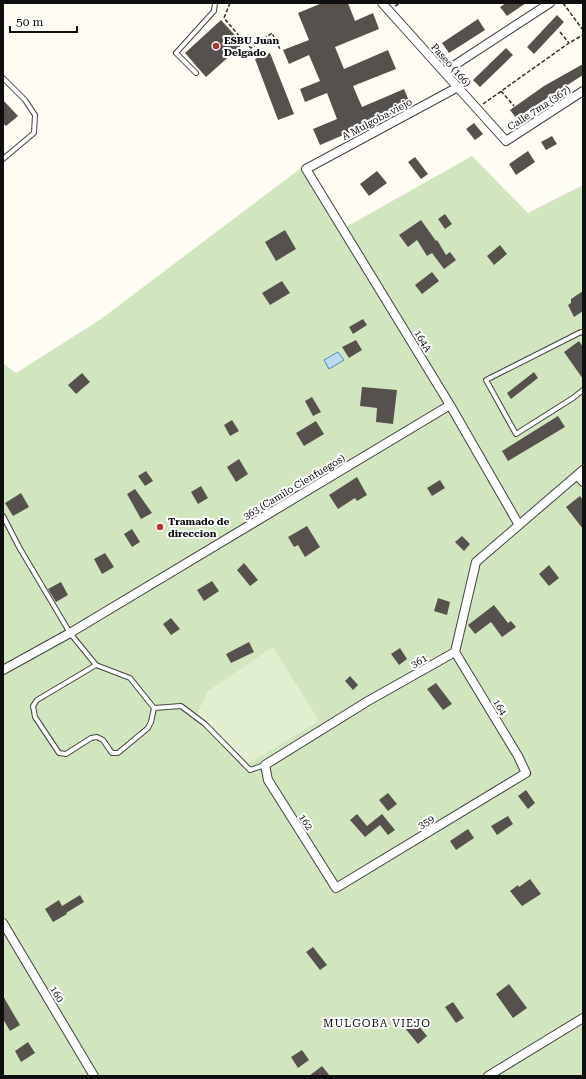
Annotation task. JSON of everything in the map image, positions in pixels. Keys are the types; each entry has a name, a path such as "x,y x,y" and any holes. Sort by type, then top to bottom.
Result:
{"street":[{"name":"Paseo (166)","path":"382,3 506,141"},
{"path":"444,72 550,3"},
{"name":"A Mulgoba viejo","path":"306,169 458,87"},
{"name":"Calle 7ma (367)","path":"506,141 583,91"},
{"name":"164A","path":"306,169 450,405 519,525"},
{"name":"363 (Camilo Cienfuegos)","path":"3,670 70,633 450,405"},
{"path":"455,652 476,562 580,473 583,482"},
{"name":"361","path":"265,765 368,701 455,652"},
{"name":"164","path":"455,652 518,756 526,772"},
{"name":"162","path":"265,765 268,780 336,888"},
{"name":"359","path":"336,888 526,772"},
{"name":"160","path":"3,923 94,1076"},
{"path":"488,1076 583,1018"}],"lane":[{"path":"196,73 176,53 214,11 215,3"},
{"path":"3,78 25,100 35,116 34,133 3,160"},
{"path":"583,333 581,332 486,380 516,434 583,390"},
{"path":"3,516 19,547 70,633 96,664 130,678 154,708"},
{"path":"96,664 37,700 33,706 34,717 60,753 66,754 91,738 98,737 103,740 112,753 118,753 148,728 154,708"},
{"path":"154,708 181,706 205,724 250,770 265,765"}],"path":[{"path":"230,3 224,18 246,44 251,48 272,33 280,49"},
{"path":"392,8 400,3"},
{"path":"563,3 583,30"},
{"path":"560,32 569,42"},
{"path":"476,108 569,42 583,35"},
{"path":"501,90 514,106"}],"green space":[{"path":"472,156 528,213 583,185 583,1076 3,1076 3,363 16,373 101,319 301,168 339,231"},
{"path":"273,647 319,721 248,764 196,716 208,691"}],"water":[{"path":"338,352 344,360 329,369 324,360"}],"building":[{"path":"322,3 348,3 355,21 373,13 379,29 335,47 344,69 388,50 396,69 353,86 362,107 404,89 411,106 320,145 313,129 337,119 327,93 305,102 300,89 320,81 309,55 289,64 283,50 309,40 298,13"},
{"path":"506,3 526,3 507,16 500,7"},
{"path":"557,15 564,22 534,54 527,47"},
{"path":"478,19 485,30 449,53 442,43"},
{"path":"221,20 243,44 206,77 185,53"},
{"path":"506,48 513,55 480,87 473,80"},
{"path":"270,53 294,114 278,120 255,59"},
{"path":"583,64 583,75 516,118 510,110 544,86"},
{"path":"3,100 18,116 6,126 3,123"},
{"path":"474,123 483,134 475,140 466,129"},
{"path":"552,136 557,144 546,150 541,142"},
{"path":"528,151 535,162 516,175 509,164"},
{"path":"415,157 428,174 421,179 408,162"},
{"path":"377,171 387,183 369,196 360,184"},
{"path":"445,214 452,224 445,229 438,219"},
{"path":"421,220 436,241 437,240 446,255 450,252 456,260 444,269 432,253 427,256 417,240 408,247 399,235"},
{"path":"285,230 296,249 276,261 265,242"},
{"path":"500,245 507,254 494,265 487,256"},
{"path":"432,272 439,281 422,294 415,285"},
{"path":"282,281 290,293 270,305 262,293"},
{"path":"583,291 583,311 574,317 568,305 571,303 571,299"},
{"path":"363,319 367,325 353,334 349,327"},
{"path":"356,340 362,350 349,358 342,347"},
{"path":"579,341 583,347 583,379 564,352"},
{"path":"534,372 538,378 511,399 507,393"},
{"path":"82,373 90,382 76,394 68,385"},
{"path":"362,387 397,390 393,424 376,422 377,408 360,406"},
{"path":"312,397 321,412 313,416 305,401"},
{"path":"558,416 565,427 508,461 502,451"},
{"path":"232,420 239,431 230,436 224,425"},
{"path":"316,421 324,434 304,446 296,433"},
{"path":"239,459 248,474 236,482 227,467"},
{"path":"146,471 153,481 145,486 138,476"},
{"path":"357,477 367,495 357,501 355,498 338,509 329,495"},
{"path":"440,480 445,488 432,496 427,488"},
{"path":"201,486 208,498 198,504 191,492"},
{"path":"135,489 152,513 141,519 127,494"},
{"path":"21,493 29,507 13,516 5,503"},
{"path":"580,496 583,500 583,529 566,507"},
{"path":"307,526 320,547 305,557 298,545 294,547 288,537"},
{"path":"132,529 140,542 132,547 124,534"},
{"path":"462,536 470,544 464,551 455,542"},
{"path":"105,553 114,567 102,574 94,559"},
{"path":"244,563 258,580 250,586 237,570"},
{"path":"549,565 559,578 549,586 539,574"},
{"path":"212,581 219,591 204,601 197,590"},
{"path":"61,582 68,595 56,602 48,589"},
{"path":"438,598 450,602 447,615 434,611"},
{"path":"494,605 508,623 511,621 516,627 502,637 491,622 475,634 468,625"},
{"path":"171,618 180,629 171,635 163,624"},
{"path":"249,642 254,652 231,663 226,654"},
{"path":"400,648 407,659 399,665 391,654"},
{"path":"350,676 358,685 353,690 345,681"},
{"path":"436,683 452,704 443,710 427,689"},
{"path":"526,790 535,803 528,809 518,796"},
{"path":"388,793 397,804 388,811 379,800"},
{"path":"357,814 367,826 382,814 395,830 388,835 380,825 365,837 350,820"},
{"path":"508,816 513,824 497,835 491,826"},
{"path":"468,829 474,838 456,850 450,841"},
{"path":"530,879 541,894 522,906 510,891 518,885 519,887"},
{"path":"80,895 84,902 53,922 45,909 59,900 62,906"},
{"path":"313,947 327,965 320,970 306,952"},
{"path":"509,984 527,1008 513,1018 496,994"},
{"path":"3,996 20,1025 10,1031 3,1019"},
{"path":"453,1002 464,1018 456,1023 445,1007"},
{"path":"413,1019 427,1036 418,1044 404,1027"},
{"path":"28,1042 35,1053 21,1062 15,1051"},
{"path":"302,1050 309,1060 298,1068 291,1057"},
{"path":"322,1066 330,1076 309,1076"}],"place":[{"name":"ESBU Juan Delgado","path":"216,46"},
{"name":"Tramado de direccion","path":"160,527"}],"district":[{"name":"MULGOBA VIEJO","path":"377,1023"}]}
